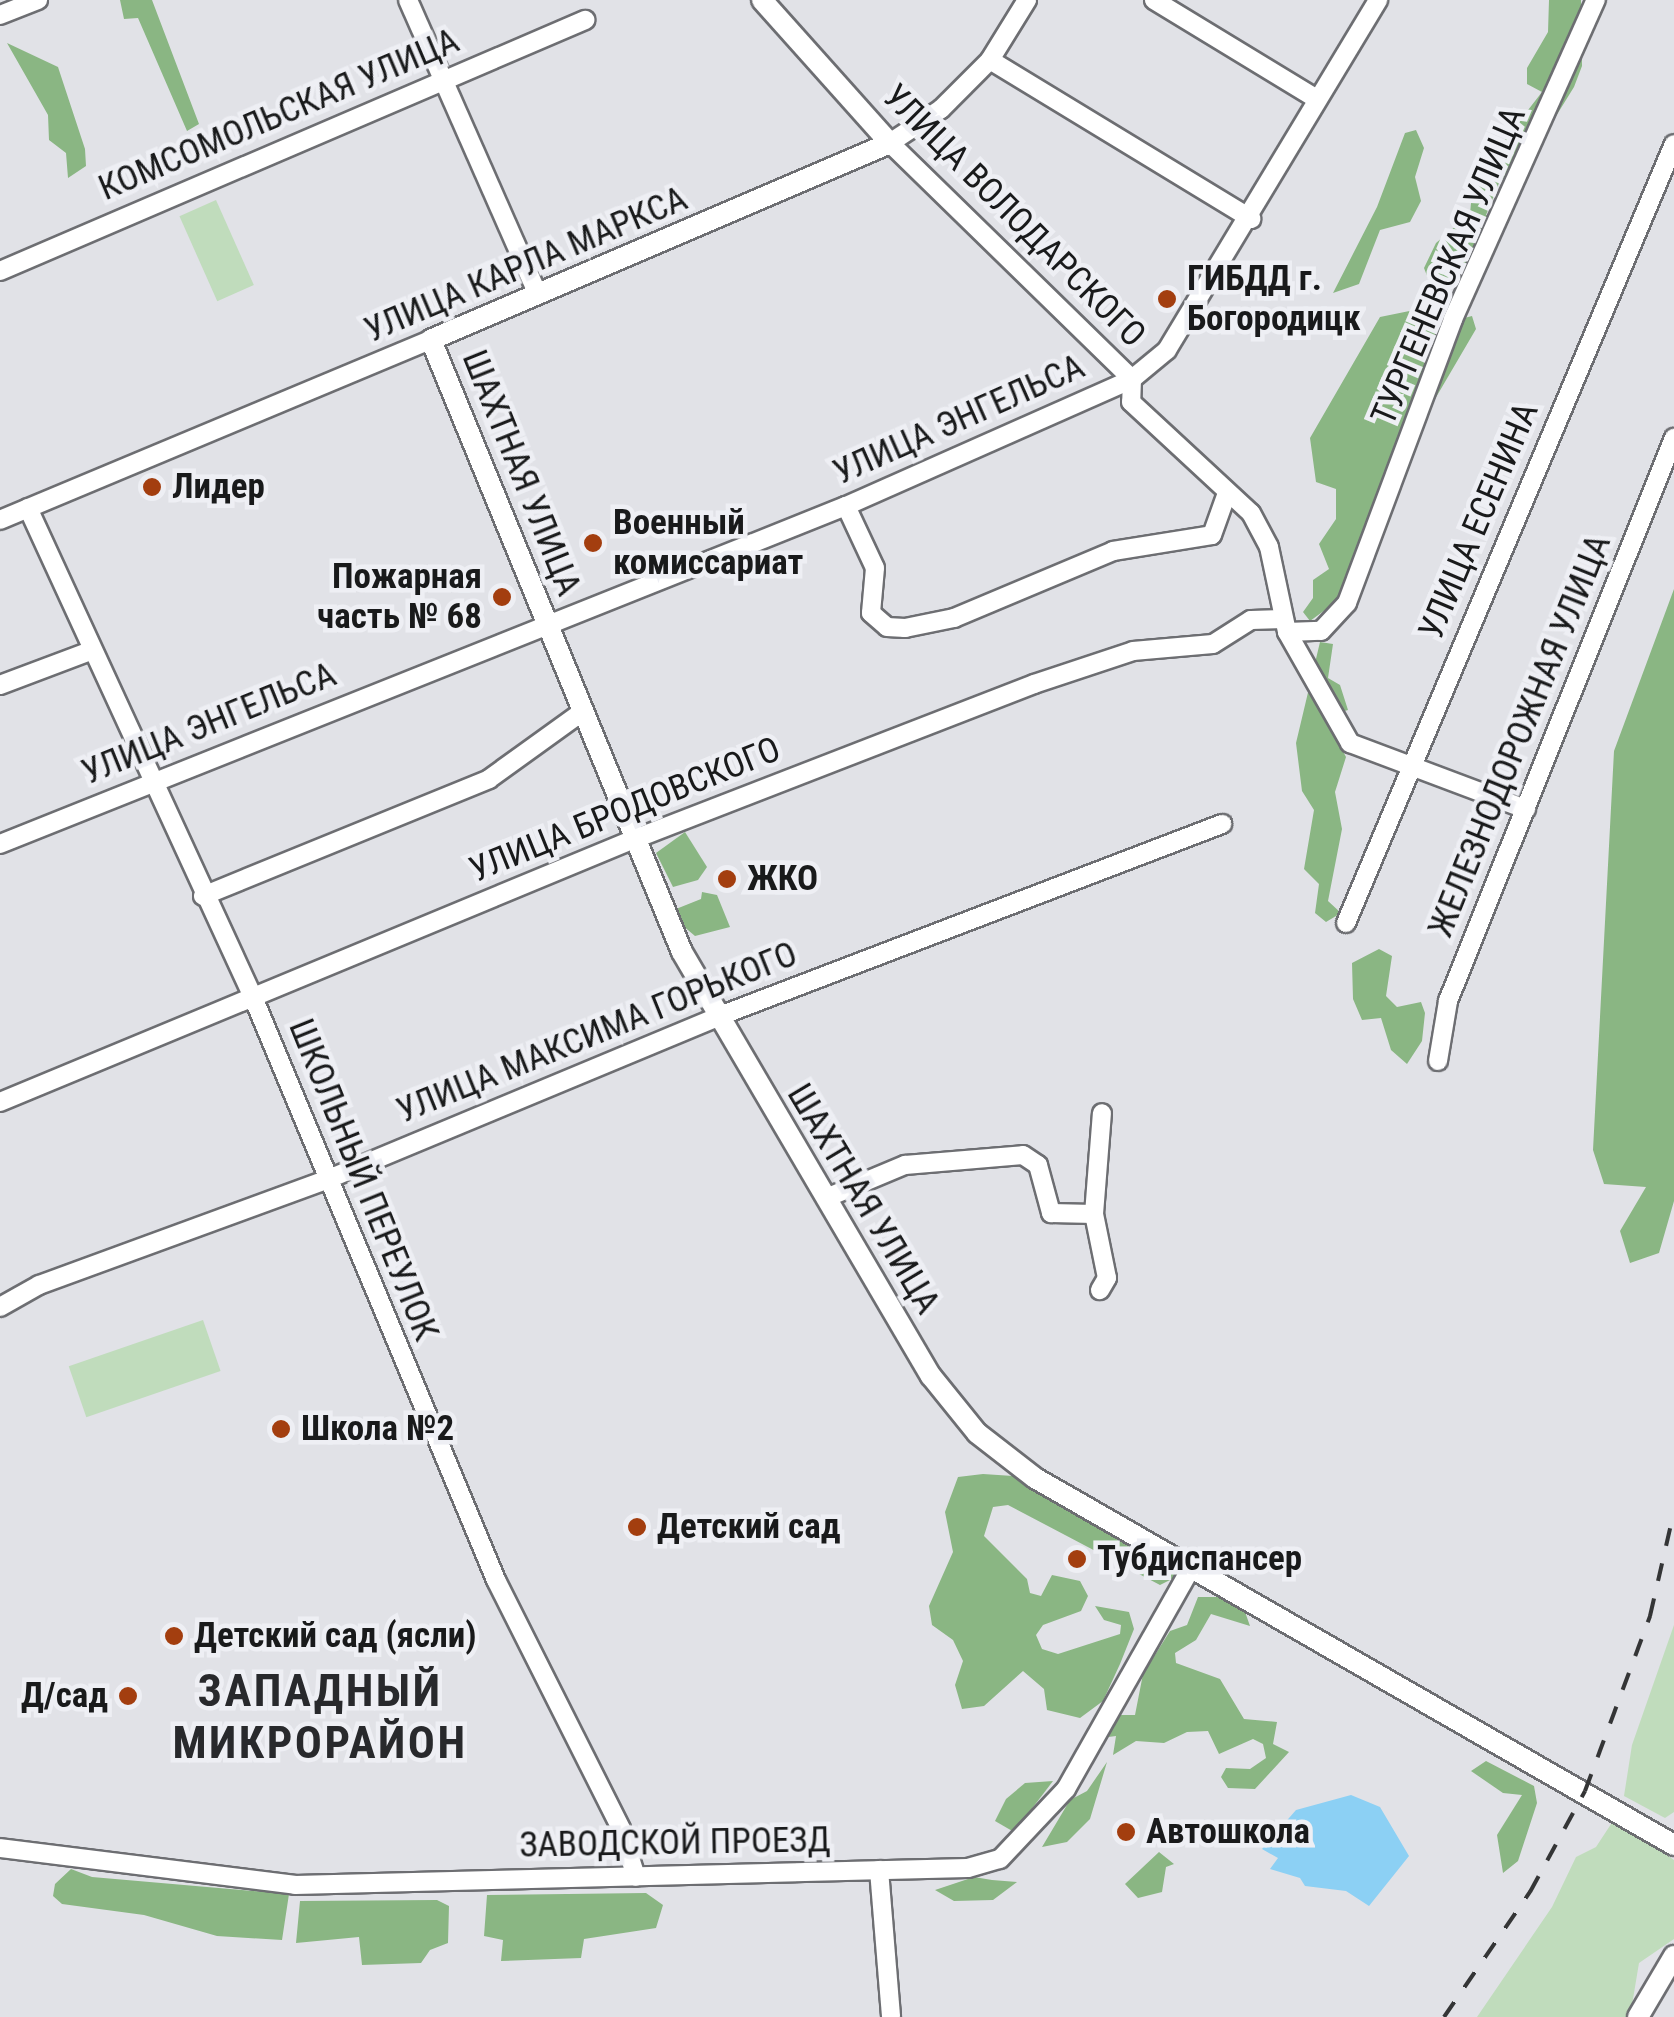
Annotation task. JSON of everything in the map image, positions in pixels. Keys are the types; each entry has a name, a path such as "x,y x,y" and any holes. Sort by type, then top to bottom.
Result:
{"main road":[{"name":"УЛИЦА ВОЛОДАРСКОГО","path":"762,0 890,143"},
{"name":"УЛИЦА КАРЛА МАРКСА","path":"432,340 890,143"},
{"name":"ШАХТНАЯ УЛИЦА","path":"432,340 632,840 717,1017 931,1376 976,1433 1035,1478 1585,1791 1674,1846"},
{"path":"1638,2017 1674,1956"}],"street":[{"path":"0,15 38,0"},
{"path":"408,0 538,295"},
{"name":"УЛИЦА КАРЛА МАРКСА","path":"890,143 941,109 990,60 1026,0"},
{"path":"1154,0 1317,100"},
{"name":"УЛИЦА ЭНГЕЛЬСА","path":"0,844 846,506 1132,379 1168,350 1251,218 1378,0"},
{"name":"ТУРГЕНЕВСКАЯ УЛИЦА","path":"1285,625 1321,631 1347,603 1453,319 1596,0"},
{"name":"КОМСОМОЛЬСКАЯ УЛИЦА","path":"0,271 584,20"},
{"path":"990,60 1251,218"},
{"name":"УЛИЦА ВОЛОДАРСКОГО","path":"890,143 1132,379 1131,402 1226,496 1251,512 1269,547 1285,625 1350,743 1412,763 1526,810"},
{"name":"УЛИЦА ЕСЕНИНА","path":"1346,924 1674,144"},
{"name":"УЛИЦА КАРЛА МАРКСА","path":"0,520 432,340"},
{"name":"ЖЕЛЕЗНОДОРОЖНАЯ УЛИЦА","path":"1438,1061 1448,1001 1674,438"},
{"path":"846,506 875,568 871,613 887,628 904,628 954,618 1113,551 1212,535 1226,496"},
{"name":"ШКОЛЬНЫЙ ПЕРЕУЛОК","path":"28,508 203,896 254,997 326,1180 496,1580 621,1829 636,1876"},
{"name":"УЛИЦА БРОДОВСКОГО","path":"0,1102 632,840 1034,684 1134,651 1202,647 1251,620 1285,625"},
{"path":"0,685 94,650"},
{"path":"203,896 489,780 582,712"},
{"name":"УЛИЦА МАКСИМА ГОРЬКОГО","path":"0,1308 39,1285 326,1180 717,1017 1222,824"},
{"path":"1100,1290 1106,1278 1094,1214 1102,1113"},
{"path":"826,1198 905,1165 1024,1154 1038,1165 1050,1213 1094,1214"},
{"name":"ЗАВОДСКОЙ ПРОЕЗД","path":"0,1848 294,1885 968,1868 1000,1860 1021,1842 1066,1789 1192,1566"},
{"path":"879,1870 890,2017"}],"green space":[{"path":"120,0 152,0 199,124 187,131 138,18 124,19"},
{"path":"1549,0 1581,0 1582,66 1574,87 1548,129 1499,183 1486,215 1509,221 1481,273 1456,274 1437,325 1472,316 1476,329 1435,399 1416,396 1426,421 1371,566 1361,580 1350,576 1336,602 1310,621 1303,612 1313,598 1313,580 1329,569 1319,544 1336,519 1336,489 1316,482 1310,438 1380,317 1434,306 1441,283 1429,281 1424,268 1436,243 1470,214 1473,181 1542,92 1527,84 1527,68 1548,32"},
{"path":"7,43 58,67 85,149 86,166 68,178 66,153 49,140 48,115"},
{"path":"1416,130 1424,148 1415,177 1421,201 1410,222 1380,230 1359,284 1333,293 1377,207 1405,133"},
{"path":"216,200 254,285 217,301 179,216"},
{"path":"1674,589 1674,1201 1659,1253 1630,1263 1620,1231 1646,1187 1604,1184 1593,1150 1614,751"},
{"path":"1320,642 1333,644 1328,678 1340,685 1348,710 1325,717 1346,757 1335,792 1342,829 1328,901 1341,913 1326,922 1315,913 1319,884 1304,869 1314,810 1302,791 1296,743"},
{"path":"685,832 707,867 698,880 673,887 656,853"},
{"path":"702,892 717,895 730,927 695,936 682,925 676,909 701,899"},
{"path":"1379,949 1392,956 1386,996 1397,1007 1421,1002 1425,1013 1422,1041 1407,1064 1391,1050 1381,1018 1362,1020 1353,999 1352,963"},
{"path":"203,1320 221,1371 86,1417 69,1366"},
{"path":"1013,1476 1173,1563 1178,1576 1160,1585 1008,1505 993,1507 984,1536 1027,1579 1030,1593 1041,1596 1052,1575 1080,1581 1088,1596 1081,1611 1043,1625 1036,1635 1042,1649 1058,1654 1120,1634 1121,1625 1104,1620 1095,1606 1129,1612 1134,1629 1103,1701 1080,1718 1047,1710 1044,1689 1023,1671 984,1706 962,1709 955,1685 963,1661 953,1640 932,1625 929,1606 953,1552 945,1512 958,1477"},
{"path":"1198,1597 1219,1597 1244,1609 1250,1626 1211,1614 1196,1640 1175,1653 1176,1663 1220,1679 1244,1719 1277,1722 1273,1744 1289,1752 1255,1789 1228,1788 1221,1777 1226,1768 1250,1769 1266,1758 1263,1744 1253,1739 1219,1754 1208,1731 1187,1732 1164,1743 1136,1741 1113,1755 1116,1736 1101,1738 1121,1715 1135,1715 1143,1674 1170,1631 1187,1625"},
{"path":"1674,1625 1674,1812 1665,1818 1624,1796 1632,1745"},
{"path":"1486,1761 1534,1786 1537,1803 1518,1861 1503,1873 1497,1835 1522,1795 1503,1793 1471,1771"},
{"path":"1107,1762 1090,1819 1067,1842 1042,1847 1070,1800 1087,1791"},
{"path":"1053,1781 1014,1832 995,1821 1006,1799 1025,1783"},
{"path":"1615,1818 1674,1860 1674,1939 1639,1963 1630,2017 1477,2017 1552,1907 1576,1857 1596,1847"},
{"path":"1159,1852 1174,1864 1166,1867 1162,1892 1138,1898 1125,1884"},
{"path":"71,1869 92,1877 289,1894 282,1940 217,1936 144,1915 62,1904 53,1896 55,1884"},
{"path":"974,1877 1017,1882 993,1900 954,1901 935,1890"},
{"path":"646,1893 663,1905 656,1928 584,1939 581,1958 501,1961 503,1940 484,1936 487,1895"},
{"path":"437,1900 449,1906 448,1943 430,1950 421,1963 362,1965 359,1937 296,1943 300,1901"}],"water":[{"path":"1351,1795 1380,1807 1409,1856 1369,1906 1346,1891 1305,1886 1300,1878 1270,1869 1278,1858 1262,1849 1296,1810"}],"railway":[{"path":"1444,2017 1530,1892 1585,1791 1650,1616 1674,1511"}],"place":[{"name":"ГИБДД г. Богородицк","path":"1167,299"},
{"name":"Лидер","path":"152,487"},
{"name":"Военный комиссариат","path":"593,543"},
{"name":"Пожарная часть № 68","path":"502,597"},
{"name":"ЖКО","path":"727,879"},
{"name":"Школа №2","path":"281,1429"},
{"name":"Детский сад","path":"637,1527"},
{"name":"Тубдиспансер","path":"1077,1559"},
{"name":"Детский сад (ясли)","path":"174,1636"},
{"name":"Д/сад","path":"128,1696"},
{"name":"Автошкола","path":"1126,1832"}],"district":[{"name":"ЗАПАДНЫЙ МИКРОРАЙОН","path":"320,1717"}]}
